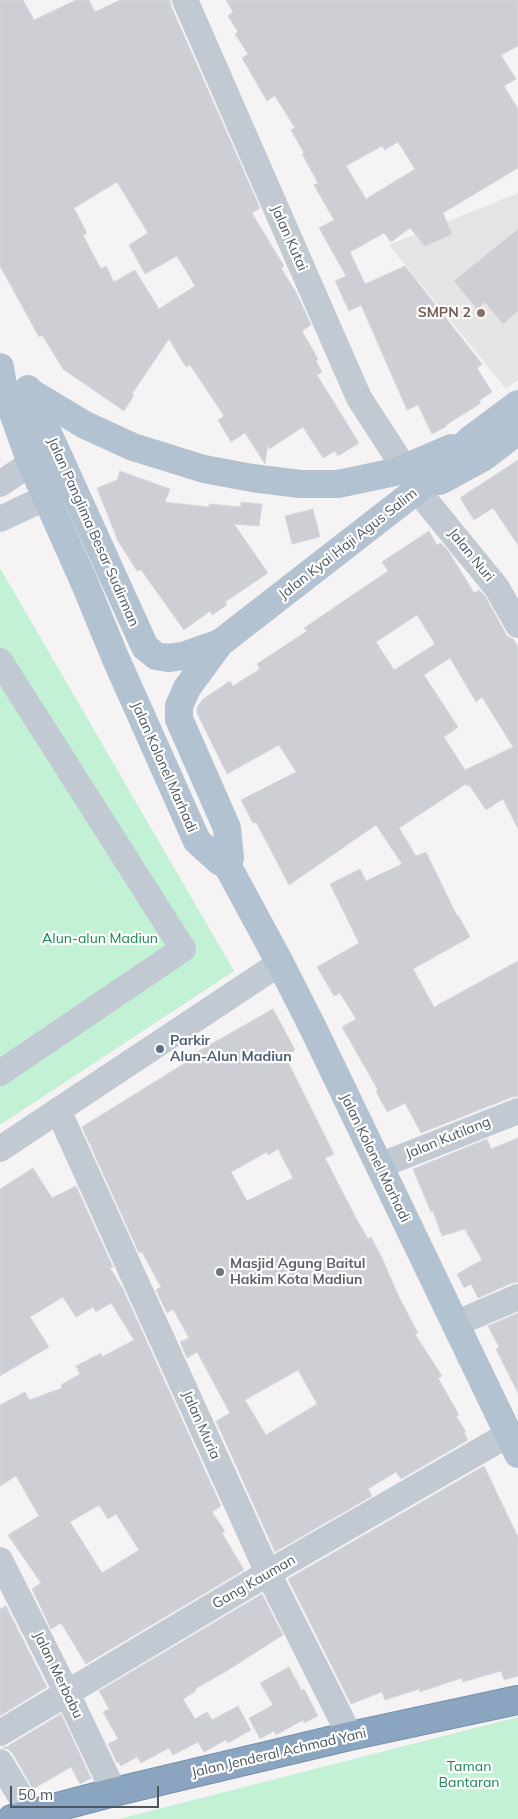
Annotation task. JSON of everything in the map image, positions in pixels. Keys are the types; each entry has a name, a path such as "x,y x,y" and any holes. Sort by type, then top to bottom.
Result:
{"highway":[{"name":"Jalan Jenderal Achmad Yani","path":"22,1817 114,1792 350,1736 518,1700"}],"main road":[{"name":"Jalan Panglima Besar Sudirman","path":"0,350 30,392 145,646 156,656 168,658 183,656 220,643"},
{"name":"Jalan Panglima Besar Sudirman","path":"0,367 3,385 31,463 85,584 115,658"},
{"path":"30,392 85,425 133,447 204,469 300,484 411,480 437,483 484,457 518,431"},
{"path":"411,480 518,404"},
{"name":"Jalan Kyai Haji Agus Salim","path":"220,643 411,480"},
{"path":"220,643 187,688 179,706 179,719 227,828 230,858 227,865"},
{"name":"Jalan Kolonel Marhadi","path":"115,658 197,841 219,861 227,865 280,963 514,1444"}],"street":[{"name":"Jalan Kutai","path":"185,0 359,398 411,480"},
{"path":"0,484 31,463"},
{"name":"Jalan Nuri","path":"411,480 498,588 518,625"},
{"path":"0,519 47,497"},
{"path":"0,661 183,949 0,1073"},
{"path":"0,1149 280,963"},
{"name":"Jalan Muria","path":"58,1110 268,1573 350,1736"},
{"name":"Jalan Kutilang","path":"379,1166 518,1111"},
{"path":"455,1324 518,1296"},
{"name":"Gang Kauman","path":"0,1733 268,1573 514,1444"},
{"name":"Jalan Merbabu","path":"0,1560 114,1792"},
{"path":"0,1762 22,1817"}],"shaded area":[{"name":"SMPN 2","path":"518,193 518,380 506,389 389,245"}],"green space":[{"name":"Alun-alun Madiun","path":"0,568 234,971 0,1125"},
{"name":"Taman Bantaran","path":"518,1717 518,1819 119,1819"}],"building":[{"path":"0,0 23,0 34,20 76,0 89,0 95,12 120,0 170,0 260,208 252,213 284,266 281,268 296,292 311,325 302,331 318,359 316,361 322,372 317,375 359,443 338,456 335,451 323,458 303,427 269,449 268,443 265,464 245,433 231,442 218,420 224,416 190,365 186,367 169,339 132,394 134,395 124,411 63,369 42,335 39,337 0,266","holes":["117,182 148,233 129,245 145,274 177,256 195,286 159,309 135,270 114,282 106,266 101,269 83,235 87,233 74,208"]},
{"path":"226,0 518,0 518,46 501,55 516,79 504,86 518,109 518,168 443,213 452,234 425,246 410,228 391,242 384,233 350,252 365,284 405,266 482,364 477,368 492,392 479,401 481,403 432,434 418,405 407,410 361,305 349,311 335,281 346,276 319,228 334,220 314,185 318,183 291,130 295,128 275,96 267,101 242,58 248,54 235,34 238,32 228,16 233,12","holes":["398,142 415,169 366,199 346,166 382,146 385,150"]},
{"path":"518,229 518,311 503,324 485,302 477,309 454,281"},
{"path":"518,460 518,545 493,508 474,520 460,498"},
{"path":"120,471 170,489 165,502 209,507 209,504 241,507 241,502 262,504 259,526 234,524 268,573 225,602 227,605 212,615 210,611 184,630 141,570 137,571 118,541 97,488 117,480"},
{"path":"313,509 320,537 292,544 285,516"},
{"path":"429,531 437,545 441,543 449,552 474,593 479,590 485,596 507,636 513,639 518,647 518,829 503,799 486,810 469,785 467,786 466,784 399,828 416,856 426,852 457,916 470,937 413,969 434,1007 518,961 518,1096 421,1133 405,1103 387,1112 376,1091 378,1090 342,1027 356,1019 340,993 334,996 317,967 359,943 330,884 360,869 366,881 402,864 376,825 289,885 256,822 253,823 241,800 296,772 279,745 227,774 197,713 197,707 203,699 230,681 233,686 260,669 257,664 307,631 304,628 388,571 382,562","holes":["417,615 435,644 394,670 376,642","450,658 476,702 482,697 513,747 465,770 444,737 458,727 424,675"]},
{"path":"273,1009 295,1050 285,1056 334,1154 325,1158 357,1220 368,1239 371,1237 382,1258 399,1297 418,1333 415,1334 442,1376 438,1378 459,1415 456,1416 466,1432 464,1433 468,1440 401,1479 396,1472 368,1489 372,1496 275,1552 216,1421 230,1413 197,1352 187,1358 180,1342 189,1338 173,1309 167,1313 156,1290 161,1287 142,1252 139,1253 82,1127 185,1063 183,1060","holes":["278,1149 293,1178 247,1201 231,1172 267,1152 268,1155","298,1370 317,1404 266,1435 245,1400"]},
{"path":"518,1138 518,1282 478,1298 471,1284 464,1288 457,1274 482,1260 465,1229 442,1236 433,1211 431,1212 413,1169 487,1139 491,1149"},
{"path":"33,1168 52,1198 76,1186 113,1267 110,1268 123,1289 221,1506 212,1512 225,1531 222,1533 244,1570 86,1664 61,1623 51,1629 32,1589 41,1583 8,1535 39,1516 16,1476 0,1486 0,1405 25,1392 29,1400 62,1388 61,1385 80,1374 76,1366 101,1353 102,1357 134,1340 111,1303 96,1312 93,1307 76,1317 63,1297 30,1317 49,1347 0,1376 0,1189","holes":["99,1505 108,1519 116,1514 139,1550 102,1573 70,1522"]},
{"path":"518,1313 518,1393 496,1349 499,1347 488,1326"},
{"path":"484,1466 518,1537 518,1676 504,1680 501,1671 463,1682 462,1678 420,1692 419,1689 385,1700 382,1692 351,1704 288,1579"},
{"path":"262,1594 283,1635 195,1689 196,1691 183,1699 195,1719 207,1712 212,1720 238,1706 251,1730 228,1743 226,1740 204,1752 198,1742 173,1755 169,1748 141,1763 137,1757 121,1766 119,1762 117,1763 108,1744 118,1739 103,1712 109,1709 99,1691"},
{"path":"6,1606 47,1687 0,1716 0,1609"},
{"path":"289,1667 302,1691 304,1689 318,1716 304,1723 303,1720 276,1735 274,1731 260,1739 249,1718 273,1705 260,1683"},
{"path":"61,1714 91,1778 80,1784 71,1767 33,1789 13,1754 8,1749 2,1748"}],"place":[{"name":"SMPN 2","path":"481,313"},
{"name":"Parkir Alun-Alun Madiun","path":"160,1049"},
{"name":"Masjid Agung Baitul Hakim Kota Madiun","path":"220,1272"}]}
